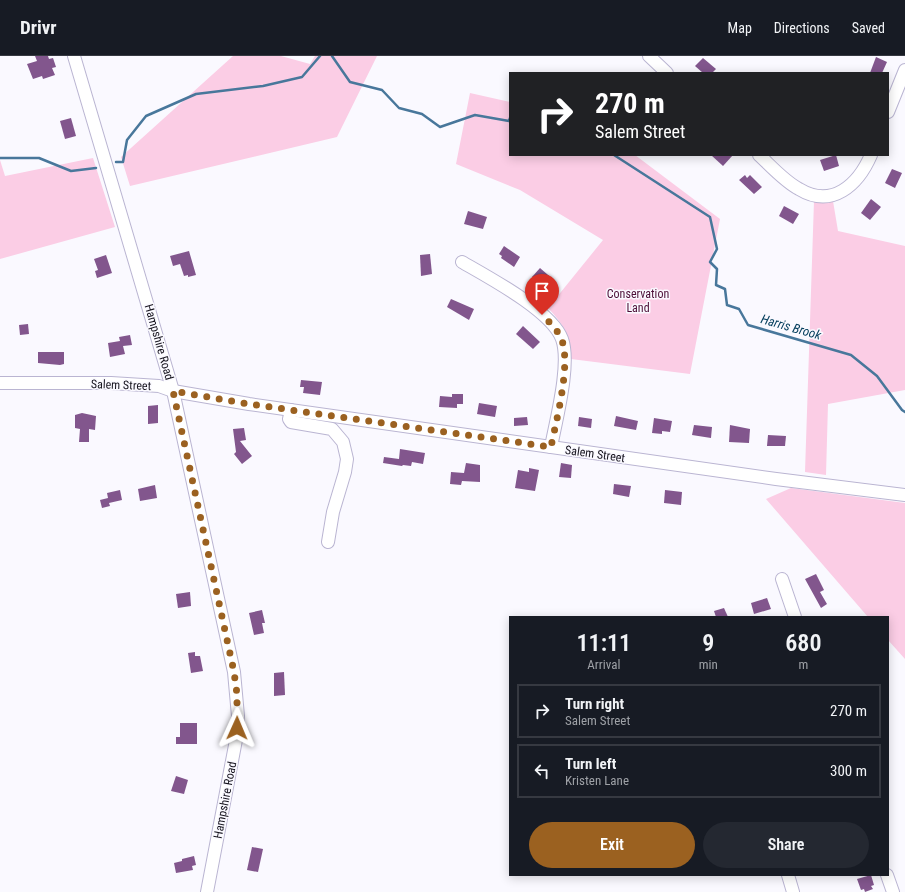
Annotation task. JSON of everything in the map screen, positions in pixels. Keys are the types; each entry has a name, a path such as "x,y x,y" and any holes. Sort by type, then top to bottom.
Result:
{"street":[{"name":"Hampshire Road","path":"74,56 173,391 234,672 238,716 233,761 207,892"},
{"path":"648,56 667,72"},
{"path":"889,110 905,70"},
{"path":"760,156 799,190 821,196 836,193 850,186 861,175 870,156"},
{"path":"462,262 514,293 549,322 559,334 563,344 565,364 551,447"},
{"name":"Salem Street","path":"0,383 111,383 159,386 173,391 290,410 776,479 905,495"},
{"path":"290,410 289,419 291,422 332,429 343,442 347,459 345,472 333,512 328,542"},
{"path":"321,427 328,415"},
{"path":"782,579 795,616"},
{"path":"788,876 794,892"},
{"path":"887,876 893,892"}],"green space":[{"path":"233,56 281,56 310,64 315,56 377,56 337,137 130,186 121,157"},
{"name":"Conservation Land","path":"470,93 509,102 509,156 636,156 720,219 690,374 571,359 570,344 566,331 548,308 603,240 520,190 456,164"},
{"path":"93,158 115,227 0,259 0,160 5,176"},
{"path":"814,201 833,201 838,231 905,246 905,390 828,404 826,475 805,472"},
{"path":"791,488 905,503 905,659 889,641 889,616 867,616 766,499"}],"building":[{"path":"35,56 48,56 49,59 53,58 56,67 52,68 55,75 43,79 42,76 33,79 27,64 37,61"},
{"path":"876,57 887,62 882,72 870,72"},
{"path":"703,58 716,69 713,72 702,72 695,66"},
{"path":"71,118 76,136 65,139 60,121"},
{"path":"712,156 732,156 723,166"},
{"path":"836,156 839,166 824,171 820,160"},
{"path":"892,169 902,173 895,188 885,183"},
{"path":"745,175 747,178 750,175 762,187 754,194 739,180"},
{"path":"871,199 881,207 870,220 861,213"},
{"path":"784,206 799,214 793,224 779,216"},
{"path":"468,211 487,217 483,229 464,224"},
{"path":"504,246 520,257 514,267 501,258 502,256 499,254"},
{"path":"189,251 196,275 188,277 188,275 184,276 180,264 173,266 170,256"},
{"path":"430,254 432,274 421,276 420,255"},
{"path":"106,255 112,273 97,278 95,271 98,270 94,259"},
{"path":"540,268 555,281 547,290 532,277"},
{"path":"451,299 474,309 469,320 447,307"},
{"path":"28,324 29,334 20,335 19,325"},
{"path":"523,326 540,342 533,349 516,334"},
{"path":"130,335 132,345 123,346 125,354 110,357 108,343 120,341 119,337"},
{"path":"38,352 64,352 64,364 38,363"},
{"path":"301,380 322,382 320,395 303,393 304,387 300,387"},
{"path":"452,394 463,394 463,404 457,404 457,408 439,407 440,396 452,397"},
{"path":"479,403 497,406 495,417 477,414"},
{"path":"158,405 158,423 148,424 148,406"},
{"path":"82,413 96,416 95,430 89,429 89,442 79,442 80,429 75,428 75,415"},
{"path":"616,416 638,421 636,430 614,426"},
{"path":"527,417 528,425 514,426 514,418"},
{"path":"579,417 592,419 591,428 578,426"},
{"path":"654,418 672,421 670,432 662,431 662,434 652,433"},
{"path":"694,425 712,427 711,438 692,435"},
{"path":"730,425 750,429 749,443 729,442"},
{"path":"244,428 246,440 240,441 252,456 242,464 234,454 236,452 233,429"},
{"path":"768,435 786,436 785,446 767,446"},
{"path":"400,449 425,453 423,464 412,462 411,466 402,466 383,463 384,457 399,459"},
{"path":"466,463 480,465 480,482 462,481 461,485 450,484 451,472 464,473"},
{"path":"561,463 572,465 571,478 559,477"},
{"path":"529,468 539,470 535,491 515,488 518,470 529,472"},
{"path":"614,484 631,486 629,497 613,494"},
{"path":"155,485 157,498 140,501 138,489"},
{"path":"120,490 122,500 109,503 110,506 102,508 100,500 108,498 107,493"},
{"path":"665,490 682,492 681,505 664,503"},
{"path":"816,574 824,590 820,592 827,604 821,608 805,579"},
{"path":"190,592 191,606 178,608 176,594"},
{"path":"767,598 771,609 754,614 751,603"},
{"path":"724,608 728,616 716,616 714,611"},
{"path":"262,610 265,623 262,623 264,633 254,635 249,613"},
{"path":"195,652 195,656 200,656 203,671 191,673 188,653"},
{"path":"284,672 285,695 274,696 274,673"},
{"path":"180,723 197,723 197,744 176,744 176,737 180,737"},
{"path":"176,776 188,780 184,794 171,791"},
{"path":"252,847 263,849 258,872 247,870"},
{"path":"194,856 196,865 192,866 193,870 176,873 174,863"},
{"path":"871,876 874,885 871,886 873,889 865,892 864,889 861,890 857,879"}],"waterway":[{"path":"116,162 123,162 127,140 146,116 196,94 263,86 302,77 320,56"},
{"name":"Harris Brook","path":"332,56 350,82 382,90 399,108 422,114 440,127 475,115 509,121"},
{"name":"Harris Brook","path":"616,156 710,217 717,249 710,262 717,269 716,285 725,289 727,305 739,309 748,325 851,355 877,376 905,412"},
{"path":"0,158 39,158 71,171 96,168"}],"route":[{"path":"237,728 237,694 234,672 173,391 249,404 551,447 564,371 565,356 562,340 559,334 542,315"}]}
